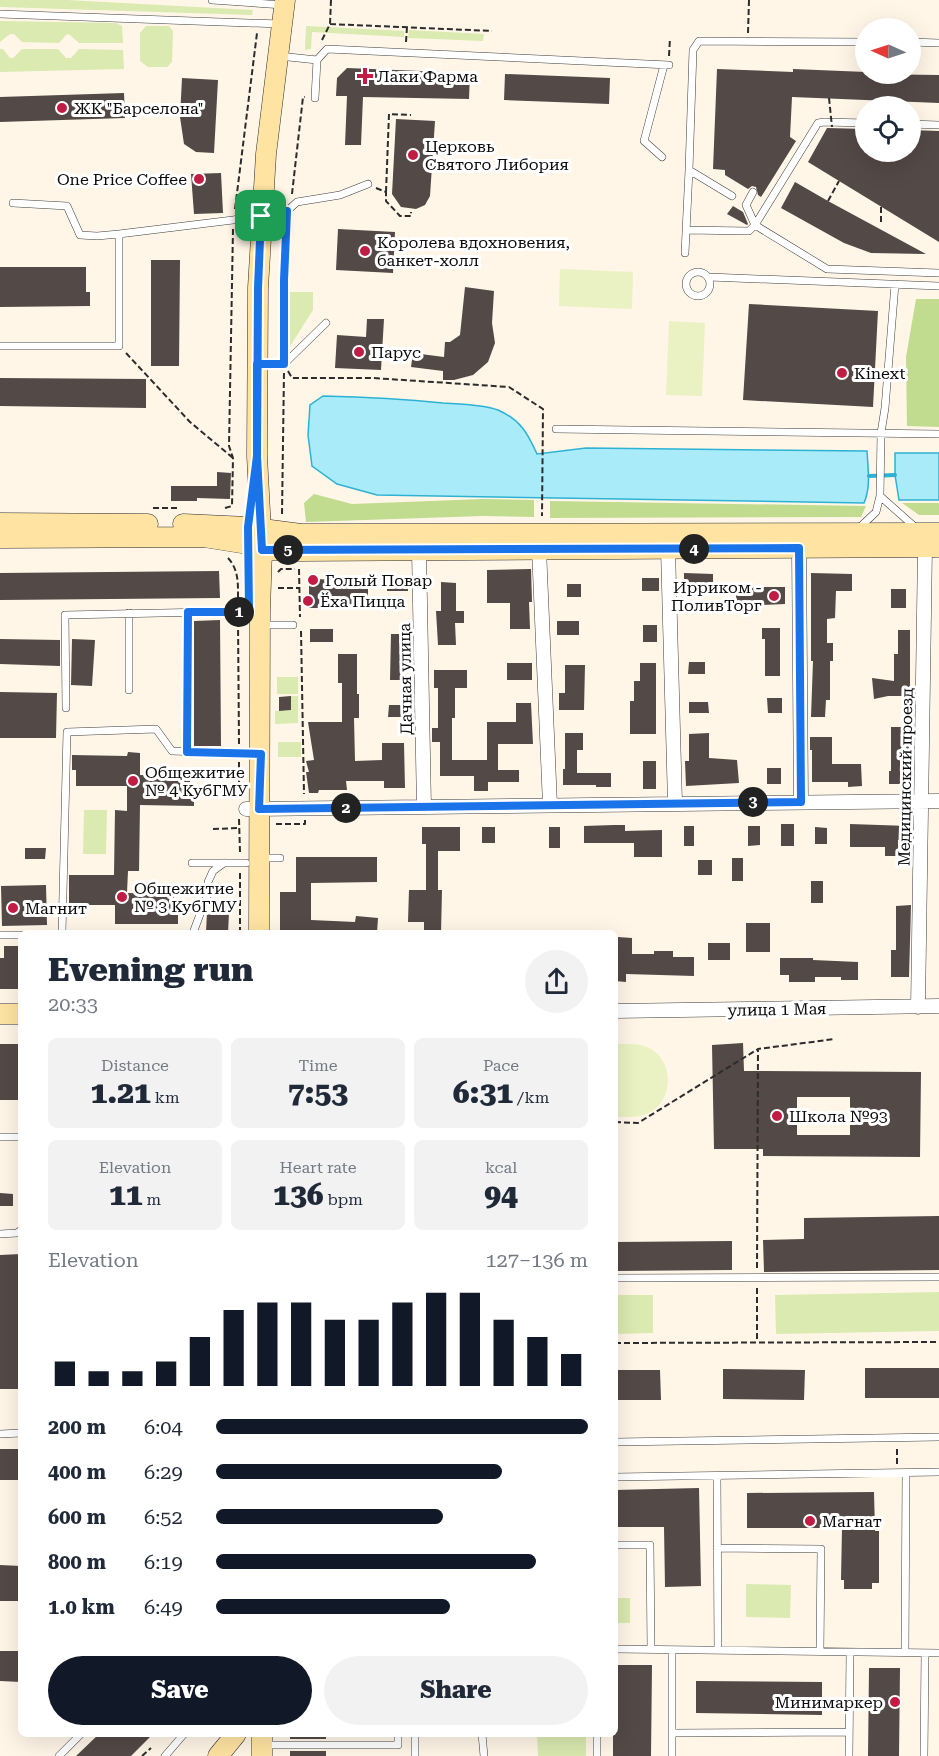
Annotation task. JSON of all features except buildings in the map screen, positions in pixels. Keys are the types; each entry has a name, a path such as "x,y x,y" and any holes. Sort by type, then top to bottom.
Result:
{"main road":[{"path":"245,930 259,814 254,753 257,364 261,216 266,154 284,10"},
{"path":"0,523 205,523 255,537 420,551 799,548 931,540"},
{"path":"0,538 255,537 301,534 853,533 931,540"},
{"path":"252,861 259,930"},
{"path":"0,1014 18,1014"},
{"path":"218,1756 234,1737"}],"street":[{"name":"Медицинский проезд","path":"918,1007 931,540"},
{"path":"799,548 801,802"},
{"path":"539,549 550,804"},
{"path":"668,549 675,803"},
{"name":"Дачная улица","path":"420,551 424,807"},
{"path":"259,814 305,808 939,801"},
{"name":"улица 1 Мая","path":"618,1011 939,1006"}],"lane":[{"path":"212,0 284,10"},
{"path":"0,14 257,23 284,10"},
{"path":"685,253 693,50 699,41 855,42"},
{"path":"921,42 939,43"},
{"path":"315,98 317,60 327,49 667,63 645,141 662,157"},
{"path":"279,56 317,60"},
{"path":"686,230 749,231 755,225 818,123 855,123"},
{"path":"921,124 939,125"},
{"path":"689,170 732,196"},
{"path":"13,203 67,206 80,235 97,236 261,216 287,211 297,202 340,195 368,184"},
{"path":"753,192 746,205 755,225 827,269 939,273"},
{"path":"0,346 119,346 119,234"},
{"path":"709,278 939,286"},
{"path":"853,533 876,512 880,496 881,433 896,284"},
{"path":"257,364 284,364 326,323"},
{"path":"556,429 939,434"},
{"path":"880,496 931,540"},
{"path":"187,752 188,612"},
{"path":"66,708 65,615 188,612 256,616 292,625"},
{"path":"129,613 129,690"},
{"path":"62,930 67,732 156,729 172,751 254,753"},
{"path":"192,863 224,863 280,858"},
{"path":"194,930 208,892 208,882 213,871 224,863"},
{"path":"0,935 18,935"},
{"path":"0,1137 18,1137"},
{"path":"0,1234 18,1232"},
{"path":"618,1278 939,1277"},
{"path":"0,1434 18,1433"},
{"path":"618,1442 939,1437"},
{"path":"618,1477 939,1472"},
{"path":"905,1652 906,1473"},
{"path":"717,1476 718,1650"},
{"path":"618,1545 650,1545 651,1649"},
{"path":"717,1548 820,1549 820,1651"},
{"path":"618,1649 939,1653"},
{"path":"672,1650 672,1756"},
{"path":"849,1756 850,1652"},
{"path":"924,1756 926,1653"},
{"path":"672,1733 849,1732"},
{"path":"59,1756 78,1737"},
{"path":"165,1756 181,1737"},
{"path":"262,1745 398,1745 398,1737"},
{"path":"415,1737 415,1756"},
{"path":"482,1737 484,1756"},
{"path":"597,1737 597,1756"}],"path":[{"path":"317,60 318,49 330,24 331,0"},
{"path":"741,33 748,34 749,0"},
{"path":"232,506 233,458 229,446 229,435 233,220 257,23"},
{"path":"330,24 492,31"},
{"path":"406,53 407,27"},
{"path":"667,63 670,38"},
{"path":"282,515 280,505 287,211 292,199 303,97 315,98"},
{"path":"828,98 832,127"},
{"path":"411,115 389,114 386,192 386,201 400,216 411,216 411,212"},
{"path":"828,201 839,181"},
{"path":"368,184 386,192"},
{"path":"881,204 881,222"},
{"path":"119,346 190,422 233,458"},
{"path":"284,364 292,378 373,378 508,387 543,409 541,525"},
{"path":"259,814 305,824 299,568 281,569 273,577"},
{"path":"270,589 300,588"},
{"path":"213,828 239,828"},
{"path":"618,1122 638,1123 758,1049 835,1039"},
{"path":"758,1049 758,1342"},
{"path":"618,1343 939,1342"},
{"path":"897,1437 897,1473"},
{"path":"142,1756 151,1748"}],"green space":[{"path":"0,0 67,0 253,10 252,15 0,7"},
{"path":"0,21 116,23 122,26 123,43 79,43 67,34 59,43 22,42 14,34 10,34 0,42"},
{"path":"146,26 169,26 173,31 172,62 167,67 148,67 140,61 140,33"},
{"path":"306,26 404,31 404,37 312,32 311,49 305,50"},
{"path":"409,30 484,34 483,41 408,38"},
{"path":"0,49 3,49 10,58 22,49 58,49 66,58 71,58 79,49 123,50 124,69 0,72"},
{"path":"560,269 633,272 632,309 559,306"},
{"path":"289,292 313,292 313,310 287,351"},
{"path":"916,299 939,299 939,427 907,426 906,357"},
{"path":"669,321 705,323 702,396 666,395"},
{"path":"314,494 352,504 483,499 534,500 534,517 483,516 306,522 304,503"},
{"path":"550,501 866,506 861,517 550,518"},
{"path":"902,503 939,503 939,515 919,515"},
{"path":"277,677 298,677 298,694 277,694"},
{"path":"291,696 298,696 298,723 275,724 275,711 291,710"},
{"path":"278,742 301,742 301,757 278,757"},
{"path":"84,810 107,810 106,854 83,854"},
{"path":"618,1044 643,1046 656,1052 666,1068 668,1078 664,1097 659,1105 647,1114 618,1117"},
{"path":"939,1292 939,1331 776,1334 775,1295"},
{"path":"618,1295 653,1295 653,1333 618,1334"},
{"path":"746,1584 791,1585 790,1618 746,1617"},
{"path":"618,1598 630,1598 630,1623 618,1623"},
{"path":"537,1737 586,1737 586,1756 538,1756"}],"water":[{"path":"323,396 398,399 492,408 513,418 518,423 527,434 537,454 586,448 867,451 868,491 864,503 377,495 337,484 312,466 308,435 310,405"},
{"path":"895,453 939,453 939,500 899,500 895,475"}],"waterway":[{"path":"869,476 895,475"}],"place":[{"name":"Лаки Фарма","path":"365,76"},
{"name":"ЖК \"Барселона\"","path":"62,108"},
{"name":"Церковь Святого Либория","path":"413,155"},
{"name":"One Price Coffee","path":"199,179"},
{"name":"Королева вдохновения, банкет-холл","path":"365,251"},
{"name":"Парус","path":"359,352"},
{"name":"Kinext","path":"842,373"},
{"name":"Голый Повар","path":"313,580"},
{"name":"Ирриком - ПоливТорг","path":"774,596"},
{"name":"Ёха Пицца","path":"308,601"},
{"name":"Общежитие № 4 КубГМУ","path":"133,781"},
{"name":"Общежитие № 3 КубГМУ","path":"122,897"},
{"name":"Магнит","path":"13,908"},
{"name":"Школа №93","path":"777,1116"},
{"name":"Магнат","path":"810,1521"},
{"name":"Минимаркер","path":"895,1702"}],"route":[{"path":"261,216 258,288 257,364 257,456 248,527 249,612 188,612 187,752 261,754 259,809 801,802 799,548 262,550 257,456 257,410 257,364 284,364 287,211 261,216"}]}
